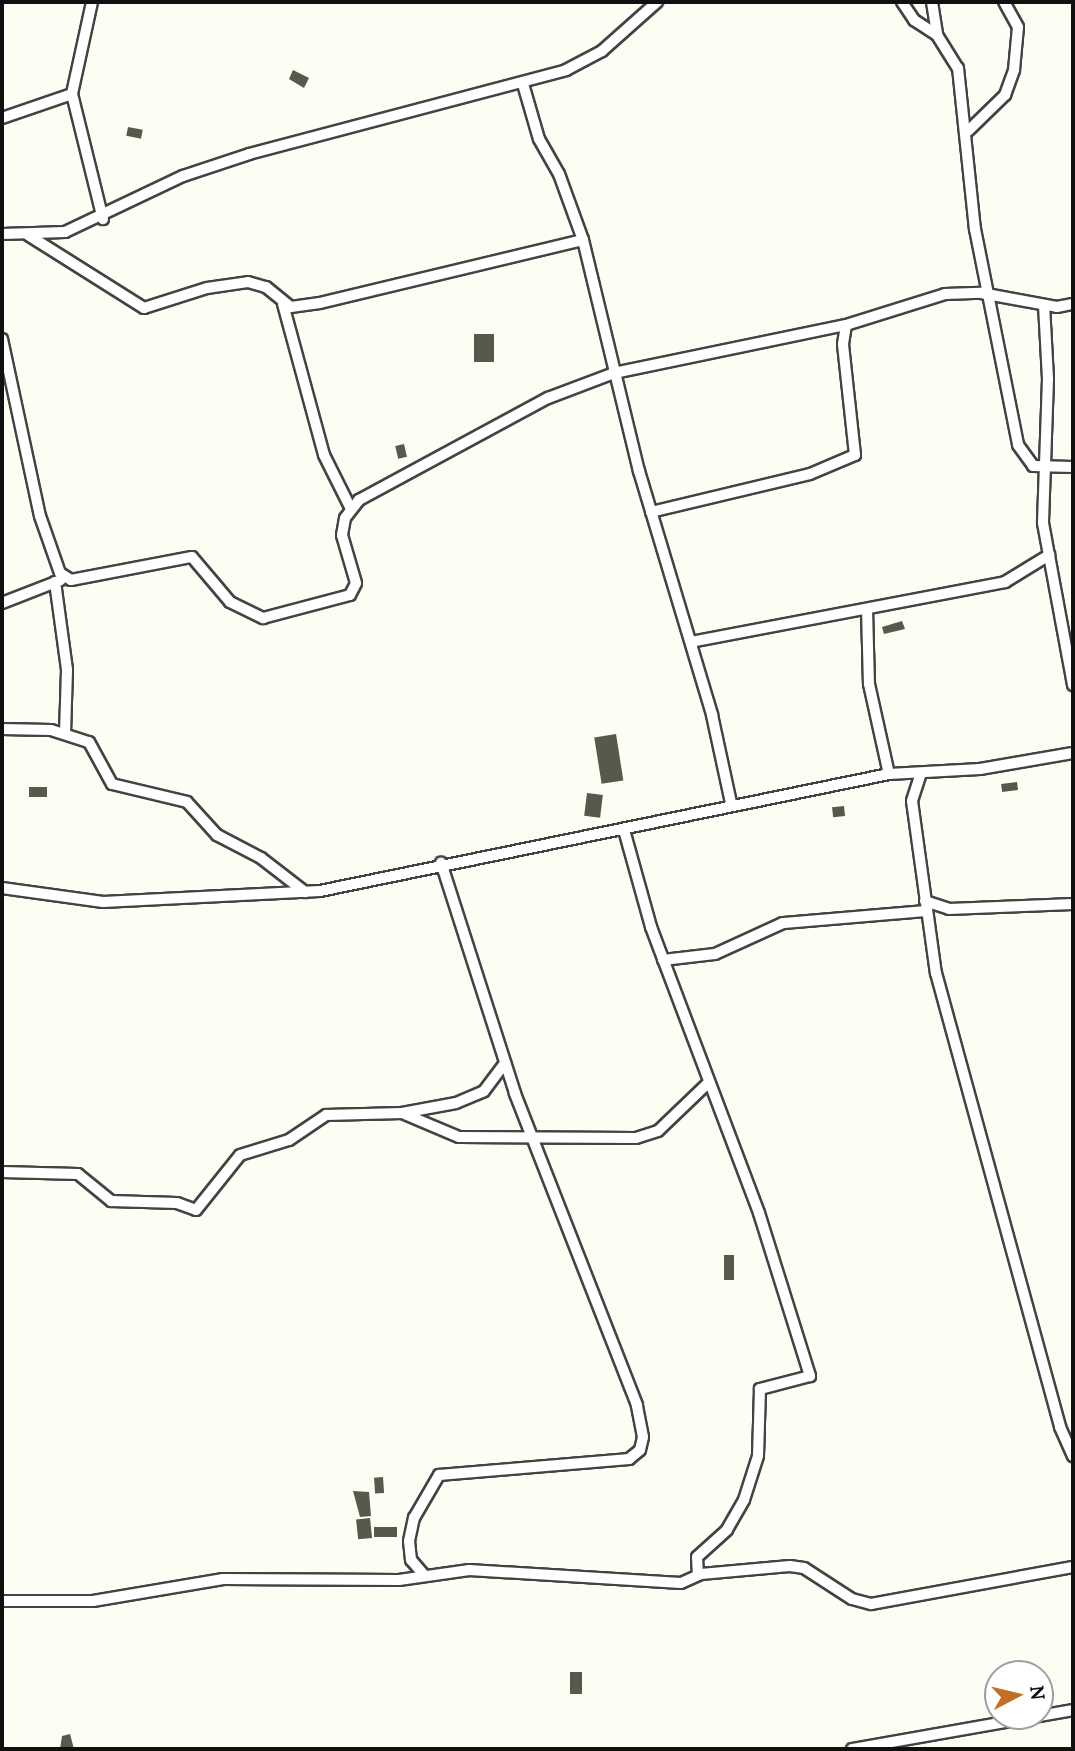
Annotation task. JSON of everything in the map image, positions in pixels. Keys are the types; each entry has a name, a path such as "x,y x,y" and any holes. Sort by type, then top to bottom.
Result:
{"street":[{"path":"92,2 72,94 103,219"},
{"path":"2,234 65,232 103,219 183,176 249,154 443,99 523,84 594,56 657,2"},
{"path":"901,2 914,20 937,35"},
{"path":"932,2 937,35 958,68 968,131 975,229 991,295 1017,445 1033,466 1043,469 1073,467"},
{"path":"968,131 1005,95 1014,70 1018,27 1004,2"},
{"path":"523,84 539,139 565,186 583,240 614,373 651,512 691,642 731,803"},
{"path":"2,118 72,94"},
{"path":"28,235 104,279 138,307 248,282 266,287 283,304 324,455 351,509"},
{"path":"283,304 341,299 583,240"},
{"path":"2,603 60,580 183,556 195,559 244,613 263,618 324,604 356,587 342,535 351,509 530,406 614,373 846,325 945,293 991,295 1045,305 1073,304"},
{"path":"1045,305 1048,379 1043,469 1049,555 1073,685"},
{"path":"651,512 810,474 855,455 843,344 846,325"},
{"path":"2,339 5,363 40,516 60,580 66,670 65,733"},
{"path":"691,642 1005,582 1049,555"},
{"path":"867,609 869,684 890,774"},
{"path":"2,729 65,733 91,743 112,784 126,792 187,802 217,835 261,858 305,892"},
{"path":"2,888 103,902 305,892 441,863 624,830 731,803 890,774 920,773 1073,753"},
{"path":"920,773 911,793 939,986 1060,1427 1073,1456"},
{"path":"624,830 663,960 759,1213 810,1376 760,1390 758,1456 744,1500 727,1530 697,1557 698,1575"},
{"path":"425,1576 411,1560 409,1541 414,1518 439,1475 629,1459 640,1450 637,1405 505,1063 441,863"},
{"path":"663,960 715,954 783,923 926,906 949,909 1073,904"},
{"path":"2,1172 78,1174 111,1202 177,1202 195,1210 240,1154 289,1140 326,1115 402,1113 484,1091 505,1063"},
{"path":"402,1113 446,1135 534,1141 647,1137 708,1083"},
{"path":"2,1601 93,1601 223,1579 306,1583 488,1570 681,1583 698,1575 804,1568 852,1599 871,1604 1073,1567"},
{"path":"852,1749 905,1744 1073,1710"}],"building":[{"path":"293,70 309,78 304,88 289,79"},
{"path":"128,127 143,130 141,139 126,136"},
{"path":"474,334 494,334 494,362 474,362"},
{"path":"404,444 407,457 398,459 395,446"},
{"path":"902,621 905,629 884,634 882,627"},
{"path":"616,734 623,780 602,784 594,737"},
{"path":"1017,782 1018,790 1002,792 1001,784"},
{"path":"29,787 47,787 47,797 29,797"},
{"path":"587,793 603,795 600,818 584,816"},
{"path":"844,806 845,816 833,817 832,807"},
{"path":"724,1255 734,1255 734,1280 724,1280"},
{"path":"383,1477 384,1493 375,1494 374,1478"},
{"path":"353,1491 369,1492 371,1516 360,1517"},
{"path":"370,1518 372,1538 358,1539 356,1519"},
{"path":"374,1527 397,1527 397,1537 374,1537"},
{"path":"570,1672 582,1672 582,1694 570,1694"},
{"path":"70,1734 74,1749 60,1749 62,1736"}]}
